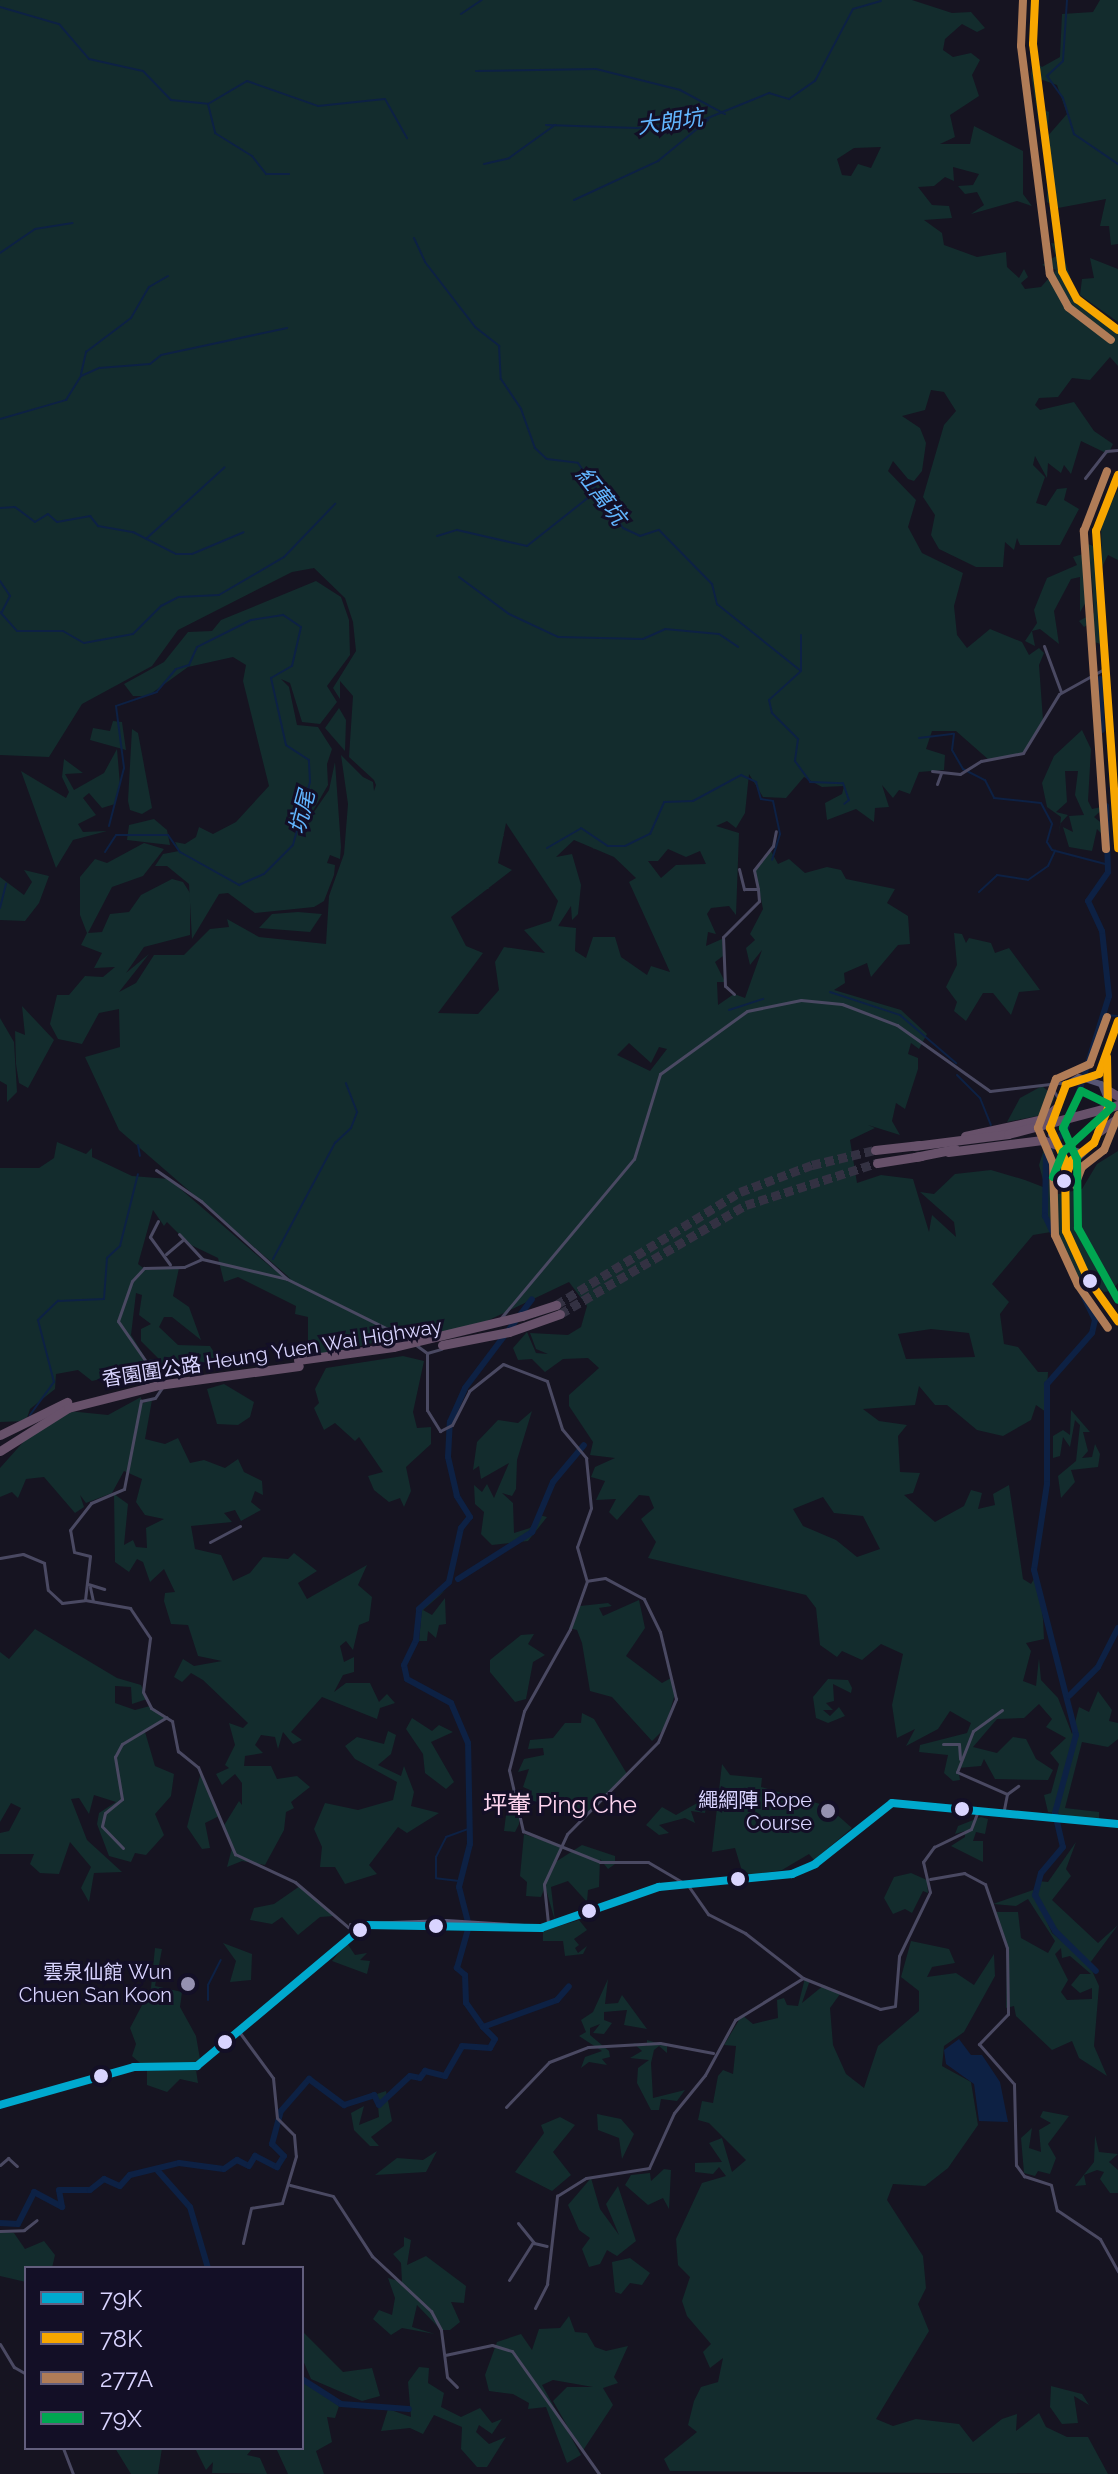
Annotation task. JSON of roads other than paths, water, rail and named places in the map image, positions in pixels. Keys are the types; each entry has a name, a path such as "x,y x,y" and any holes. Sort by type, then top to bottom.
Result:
{"highway":[{"path":"1106,1089 1118,1096"},
{"path":"875,1150 1008,1134 1115,1107"},
{"path":"915,1157 1115,1107"},
{"path":"914,1146 1019,1125 1055,1110"},
{"path":"1100,1128 1118,1118"},
{"path":"877,1163 1038,1140 1056,1144"},
{"name":"香園圍公路 Heung Yuen Wai Highway","path":"40,1418 66,1405 157,1383 393,1350 509,1332 558,1309 393,1350"},
{"path":"0,1435 40,1418"},
{"path":"0,1443 40,1418"},
{"path":"0,1451 40,1418"},
{"path":"0,1459 40,1418"}],"street":[{"path":"1035,0 1034,48 1062,271 1077,299 1118,330"},
{"path":"1085,478 1106,451 1118,450"},
{"path":"1118,475 1097,524 1118,848"},
{"path":"1044,646 1061,692"},
{"path":"932,771 962,774 981,761 1023,753 1061,692 1104,669"},
{"path":"937,784 941,773"},
{"path":"734,994 725,986 723,937 759,901 754,870 773,846 776,831"},
{"path":"739,869 744,889 758,889"},
{"path":"156,1170 201,1201 287,1279 427,1353 468,1341 498,1321 634,1159 660,1074 743,1013 801,1000 849,1005 890,1021 987,1090 1010,1093 1047,1083 1094,1078 1106,1089 1115,1107"},
{"path":"1094,1078 1108,1051 1118,1021"},
{"path":"1106,1089 1108,1051"},
{"path":"1055,1110 1072,1080"},
{"path":"1047,1083 1055,1110"},
{"path":"1065,1173 1100,1128"},
{"path":"1056,1144 1083,1151"},
{"path":"1056,1144 1065,1173 1066,1231 1088,1279 1118,1321"},
{"path":"158,1221 150,1237 166,1254 170,1265"},
{"path":"179,1234 202,1259 287,1279"},
{"path":"166,1254 184,1239"},
{"path":"93,1601 87,1577 90,1556 74,1552 70,1530 91,1503 124,1489 141,1401 155,1398 163,1386 118,1321 117,1308 144,1268 184,1267 202,1259"},
{"path":"427,1353 427,1410 436,1428 450,1427 469,1391 503,1364 547,1381 562,1429 581,1446 591,1508 577,1547 587,1581 570,1629 524,1711 509,1770 523,1831 600,1862 648,1862 686,1884 690,1896 708,1914 803,1978 891,2009 899,1994 900,1954 930,1892 930,1879 921,1870 927,1856 963,1836 978,1811"},
{"path":"210,1542 240,1526"},
{"path":"0,1558 15,1553 40,1561 47,1588 62,1603 85,1600 128,1607 148,1634 143,1692 151,1708 167,1717 174,1744 198,1767 235,1854 295,1882 354,1927"},
{"path":"78,1577 87,1577"},
{"path":"549,1927 544,1884 574,1825 617,1790 662,1736 676,1699 660,1632 638,1591 605,1578 587,1581"},
{"path":"88,1584 104,1589"},
{"path":"85,1600 88,1584"},
{"path":"1002,1710 973,1731 958,1774 1007,1794"},
{"path":"123,1848 102,1826 103,1815 122,1799 115,1757 122,1744 167,1717"},
{"path":"943,1744 959,1744 960,1763"},
{"path":"1003,1815 1007,1794 1018,1786"},
{"path":"0,2105 134,2067 192,2068 239,2032 354,1927 459,1922 549,1927 648,1890 800,1872 890,1804 1051,1819 1062,1816 1118,1824"},
{"path":"930,1879 964,1873 985,1884 1007,1948 1008,2014 979,2044 1014,2084 1016,2165 1024,2176 1051,2185 1057,2210 1100,2239 1118,2271"},
{"path":"535,2308 547,2284 547,2246 562,2190 586,2178 649,2168 713,2053 737,2019 803,1978"},
{"path":"239,2032 273,2078 278,2119 294,2135 290,2185 282,2203 251,2208 243,2243"},
{"path":"506,2107 549,2062 588,2047 660,2043 713,2053"},
{"path":"0,2165 8,2158 17,2166"},
{"path":"290,2185 336,2198 372,2256 435,2316 447,2377 457,2387"},
{"path":"0,2231 24,2230 37,2220"},
{"path":"518,2223 533,2242 547,2246"},
{"path":"509,2280 533,2242"},
{"path":"0,2344 14,2367 24,2373"},
{"path":"445,2355 492,2345 512,2351 599,2474"},
{"path":"64,2450 73,2474"}],"water":[{"path":"959,2039 971,2055 982,2055 1000,2082 1008,2122 979,2121 974,2084 946,2064 944,2050"}],"waterway":[{"path":"461,14 482,0"},
{"path":"1067,0 1063,61 1047,76 1063,98 1074,134 1118,164"},
{"name":"大朗坑","path":"546,125 637,128 698,122 769,93 789,99 815,81 853,9 881,1"},
{"path":"0,7 59,24 89,59 143,71 171,100 208,104 247,81 318,106 385,99 407,138"},
{"path":"476,71 596,69 680,90 725,114"},
{"path":"208,104 215,133 252,156 266,174 289,174"},
{"path":"574,200 658,161 708,120"},
{"path":"484,164 509,158 555,125"},
{"path":"0,253 35,229 73,223"},
{"name":"紅萬坑","path":"414,238 425,262 475,327 499,346 501,379 521,409 535,448 547,459 578,463 623,528 640,536 659,530 712,584 717,604 801,671 769,700 772,713 798,739 795,761 810,782 843,783 849,800 844,804"},
{"path":"81,374 86,352 131,318 149,287 168,276"},
{"path":"0,419 66,400 81,376 99,368 150,364 161,355 287,328"},
{"path":"147,538 225,467"},
{"path":"437,536 457,530 527,546 594,493"},
{"path":"0,612 17,631 63,631 84,643 133,634 161,606 179,597 219,595 284,557 335,504"},
{"path":"0,508 15,507 35,522 48,514 57,522 90,516 98,526 133,532 176,554 192,554 244,532"},
{"path":"459,577 509,614 558,637 643,639 665,629 719,634 738,647"},
{"path":"0,581 10,596 2,612"},
{"name":"坑尾","path":"105,852 116,835 168,835 180,852 239,885 264,874 293,845 310,782 309,760 286,745 271,678 292,666 301,627 283,615 251,620 197,647 189,665 176,669 157,692 116,706 124,768 109,826"},
{"path":"801,635 801,670"},
{"path":"1100,679 1102,730"},
{"path":"919,738 954,734 952,750 963,769 985,780 994,798 1041,803 1052,824 1047,842 1052,850 1109,865"},
{"path":"547,848 581,828 608,846 625,846 650,834 664,802 693,801 741,775 756,782 761,799 773,801 780,834 772,860"},
{"path":"1072,1114 1109,996 1102,931 1088,901 1108,872 1106,806"},
{"path":"979,892 997,875 1028,880 1048,866 1055,851"},
{"path":"0,908 6,884"},
{"path":"830,992 900,1015 956,1063"},
{"path":"729,1010 763,999"},
{"path":"1105,1015 1118,1016"},
{"path":"957,1075 980,1098 991,1125"},
{"path":"273,1259 335,1143 351,1128 357,1112 346,1083"},
{"path":"1067,1127 1046,1156 1045,1216 1095,1320 1092,1333 1047,1384 1047,1484 1034,1570 1076,1735 1055,1813 1063,1847 1041,1873 1035,1895 1055,1931 1096,1971"},
{"path":"1040,1144 1048,1152"},
{"path":"138,1145 140,1156"},
{"path":"30,1415 54,1382 38,1320 58,1301 104,1299 107,1258 120,1246 138,1174"},
{"path":"483,2027 466,2003 465,1975 457,1968 469,1926 459,1887 470,1844 468,1743 451,1703 407,1679 404,1665 416,1640 419,1609 449,1582 461,1528 470,1517 457,1496 448,1457 450,1422 465,1388 532,1299"},
{"path":"458,1579 532,1532 553,1482 584,1445"},
{"path":"1069,1696 1098,1667 1118,1628"},
{"path":"459,1881 436,1878 436,1857 446,1837 468,1829"},
{"path":"208,2000 208,1985 221,1960"},
{"path":"0,2223 18,2224 34,2192 62,2207 59,2190 90,2190 104,2179 120,2186 130,2175 179,2163 224,2169 237,2160 249,2166 255,2156 277,2167 284,2156 272,2144 281,2111 309,2079 344,2105 374,2095 379,2105 410,2076 420,2078 425,2071 445,2076 462,2046 490,2048 495,2039 483,2027 557,2000 569,1986"},
{"path":"158,2171 190,2207 207,2266"},
{"path":"304,2380 341,2404 409,2409"}],"tunnel":[{"path":"556,1305 740,1192 812,1165 875,1150"},
{"path":"560,1314 746,1205 877,1163"}],"place":[{"name":"繩網陣 Rope Course","path":"828,1811"},
{"name":"雲泉仙館 Wun Chuen San Koon","path":"188,1984"}],"district":[{"name":"坪輋 Ping Che","path":"560,1805"}]}
